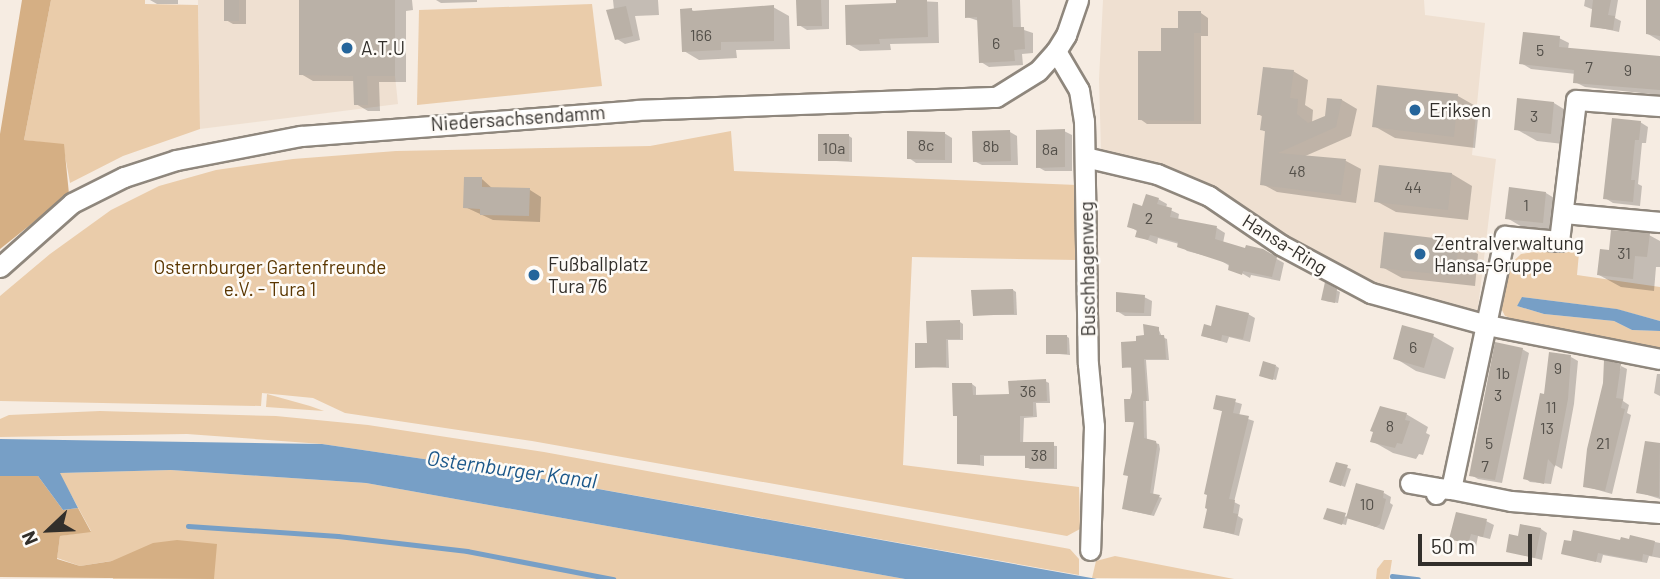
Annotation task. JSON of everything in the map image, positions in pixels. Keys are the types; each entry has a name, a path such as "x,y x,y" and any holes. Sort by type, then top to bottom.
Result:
{"street":[{"path":"1056,51 1066,35 1078,0"},
{"name":"Buschhagenweg","path":"1056,51 1079,90 1086,158 1088,364 1094,426 1090,550"},
{"name":"Niedersachsendamm","path":"0,267 30,237 72,204 124,177 176,160 301,135 412,125 637,110 981,99 996,97 1023,81 1038,71 1056,51"},
{"path":"1442,490 1460,435 1505,236 1559,242 1576,100 1660,106"},
{"name":"Hansa-Ring","path":"1086,158 1157,174 1209,196 1281,244 1371,293 1487,325 1660,359"},
{"path":"1563,213 1660,222"},
{"path":"1410,483 1511,501 1660,513"}],"shaded area":[{"path":"22,0 51,0 24,140 64,144 69,194 0,249 0,134"},
{"path":"198,0 322,0 395,76 398,104 200,129"},
{"path":"1103,0 1424,0 1425,15 1485,23 1472,155 1496,159 1477,316 1396,293 1329,265 1225,196 1156,167 1101,151 1099,79"},
{"path":"0,476 38,476 63,510 78,508 91,532 60,536 57,559 80,566 112,561 153,543 177,540 217,544 214,579 0,577"}],"green space":[{"path":"51,0 145,0 145,4 198,5 200,129 123,156 70,183 63,145 24,140"},
{"path":"592,4 602,86 417,105 419,10"},
{"name":"Osternburger Gartenfreunde e.V. - Tura 1","path":"731,131 734,171 1077,185 1078,260 912,257 903,465 1079,487 1080,529 1067,536 532,441 345,413 313,398 262,393 261,406 0,401 0,296 50,254 111,210 159,186 216,170 293,159 396,151 650,146"},
{"path":"1548,250 1579,253 1577,275 1660,287 1660,321 1616,309 1523,297 1517,306 1544,314 1614,321 1632,330 1660,331 1660,349 1527,324 1505,316 1498,302 1504,270 1521,254"},
{"path":"267,394 310,406 324,411 266,407"},
{"path":"100,411 276,416 368,425 544,452 1070,549 1079,559 1079,575 471,466 322,444 187,434 0,437 0,419 9,415"},
{"path":"171,470 366,483 905,579 113,579 111,561 80,566 57,558 60,536 91,531 59,473"},
{"path":"1115,556 1234,579 1092,578 1096,561"},
{"path":"1384,560 1392,560 1389,579 1376,579 1377,569"}],"water":[{"path":"1522,297 1617,309 1660,321 1660,331 1632,330 1614,321 1544,314 1517,306"},
{"path":"0,439 322,444 471,466 1097,579 905,579 366,483 171,470 60,473 78,508 63,510 38,476 0,476"}],"building":[{"path":"224,0 239,0 239,21 224,21"},
{"name":"A.T.U","path":"299,0 395,0 395,76 367,76 368,105 354,105 353,76 299,75"},
{"path":"796,0 821,0 822,26 797,26"},
{"path":"896,0 927,0 928,37 879,39 880,44 846,45 845,5 896,3"},
{"path":"965,0 1012,0 1013,27 1024,27 1025,49 1014,50 1015,61 979,63 977,17 965,18"},
{"path":"1593,0 1611,0 1608,15 1615,16 1613,30 1590,27"},
{"path":"1646,0 1660,0 1660,36 1646,34"},
{"path":"774,5 774,41 721,42 721,50 682,52 680,9 692,8 692,11"},
{"path":"626,6 633,36 615,40 606,10"},
{"path":"1178,11 1201,11 1201,33 1194,33 1194,121 1138,120 1138,51 1161,51 1161,28 1178,28"},
{"path":"1523,32 1560,36 1559,47 1660,56 1660,90 1573,83 1574,70 1519,64"},
{"path":"1263,67 1294,70 1290,98 1298,99 1297,114 1308,123 1325,116 1327,98 1342,99 1336,127 1278,153 1346,159 1341,195 1260,185 1265,131 1260,130 1262,115 1257,115"},
{"name":"Eriksen","path":"1377,85 1458,94 1454,137 1372,127"},
{"path":"1517,98 1554,102 1551,134 1514,130"},
{"path":"1612,118 1641,121 1639,140 1635,140 1631,180 1635,180 1633,202 1603,199"},
{"path":"1065,129 1065,167 1036,168 1036,130"},
{"path":"1010,130 1011,161 973,162 972,131"},
{"path":"907,131 945,132 945,160 907,159"},
{"path":"818,134 849,134 849,161 818,161"},
{"path":"1379,165 1452,173 1448,210 1374,202"},
{"path":"464,177 482,177 482,187 530,188 529,216 480,215 480,209 463,208"},
{"path":"1509,187 1546,192 1543,223 1505,219"},
{"path":"1146,194 1159,198 1157,204 1172,208 1170,217 1217,226 1215,239 1245,248 1246,245 1263,249 1277,257 1272,277 1243,271 1242,275 1228,270 1229,264 1177,247 1178,242 1150,235 1148,240 1135,237 1137,230 1127,227 1133,203 1142,206"},
{"path":"1611,230 1650,233 1647,257 1635,256 1633,279 1597,275 1600,249 1609,250"},
{"name":"Zentralverwaltung Hansa-Gruppe","path":"1384,232 1459,241 1455,276 1380,268"},
{"path":"1325,282 1337,289 1335,303 1321,300"},
{"path":"1013,289 1014,314 973,316 971,290"},
{"path":"1116,292 1145,295 1144,313 1116,312"},
{"path":"1216,305 1249,313 1243,339 1222,335 1221,341 1201,336 1204,324 1211,326"},
{"path":"960,320 960,339 946,339 946,367 915,368 915,343 927,343 926,321"},
{"path":"1143,324 1159,327 1159,335 1164,335 1166,359 1144,359 1147,401 1143,401 1144,438 1156,441 1157,446 1150,493 1160,495 1151,515 1122,509 1128,476 1123,475 1134,422 1125,422 1124,399 1130,399 1132,392 1131,367 1122,368 1121,342 1136,341 1136,336 1144,335"},
{"path":"1402,325 1434,334 1424,368 1393,359"},
{"path":"1046,335 1067,335 1067,354 1046,354"},
{"path":"1495,342 1523,348 1495,480 1469,476"},
{"path":"1549,352 1571,355 1568,399 1555,467 1548,459 1544,484 1523,479 1540,393 1544,394"},
{"path":"1604,360 1621,364 1616,398 1623,399 1621,408 1625,409 1605,491 1583,487 1587,449 1603,383"},
{"path":"1263,361 1276,365 1273,380 1259,376"},
{"path":"1046,379 1047,401 1033,402 1033,416 1020,416 1020,442 1054,442 1054,468 1025,468 1025,455 980,455 980,465 957,464 957,416 953,416 952,383 972,383 973,395 1009,394 1008,381"},
{"path":"1216,395 1236,399 1233,413 1249,416 1229,499 1235,500 1233,513 1238,514 1234,534 1203,528 1207,509 1207,495 1204,494 1222,411 1213,409"},
{"path":"1380,406 1407,413 1405,420 1410,421 1402,444 1397,443 1395,448 1370,442 1373,432 1370,431"},
{"path":"1645,441 1660,443 1659,497 1636,493"},
{"path":"1336,462 1348,465 1341,486 1329,482"},
{"path":"1356,483 1384,491 1383,498 1386,499 1380,524 1376,527 1346,518"},
{"path":"1327,508 1346,513 1342,525 1323,519"},
{"path":"1456,512 1487,519 1483,537 1471,534 1468,544 1449,539"},
{"path":"1520,524 1541,528 1535,558 1506,552 1509,534 1518,536"},
{"path":"1573,530 1620,540 1621,537 1629,539 1630,535 1655,541 1652,556 1643,554 1642,561 1598,553 1596,562 1561,554 1564,540 1571,541"}],"waterway":[{"path":"188,526 338,536 467,551 613,579"},
{"path":"1392,576 1418,579"}],"place":[{"name":"A.T.U","path":"347,48"},
{"name":"Eriksen","path":"1415,110"},
{"name":"Zentralverwaltung Hansa-Gruppe","path":"1420,254"},
{"name":"Fußballplatz Tura 76","path":"534,275"}],"water label":[{"name":"Osternburger Kanal","path":"512,469"}]}
